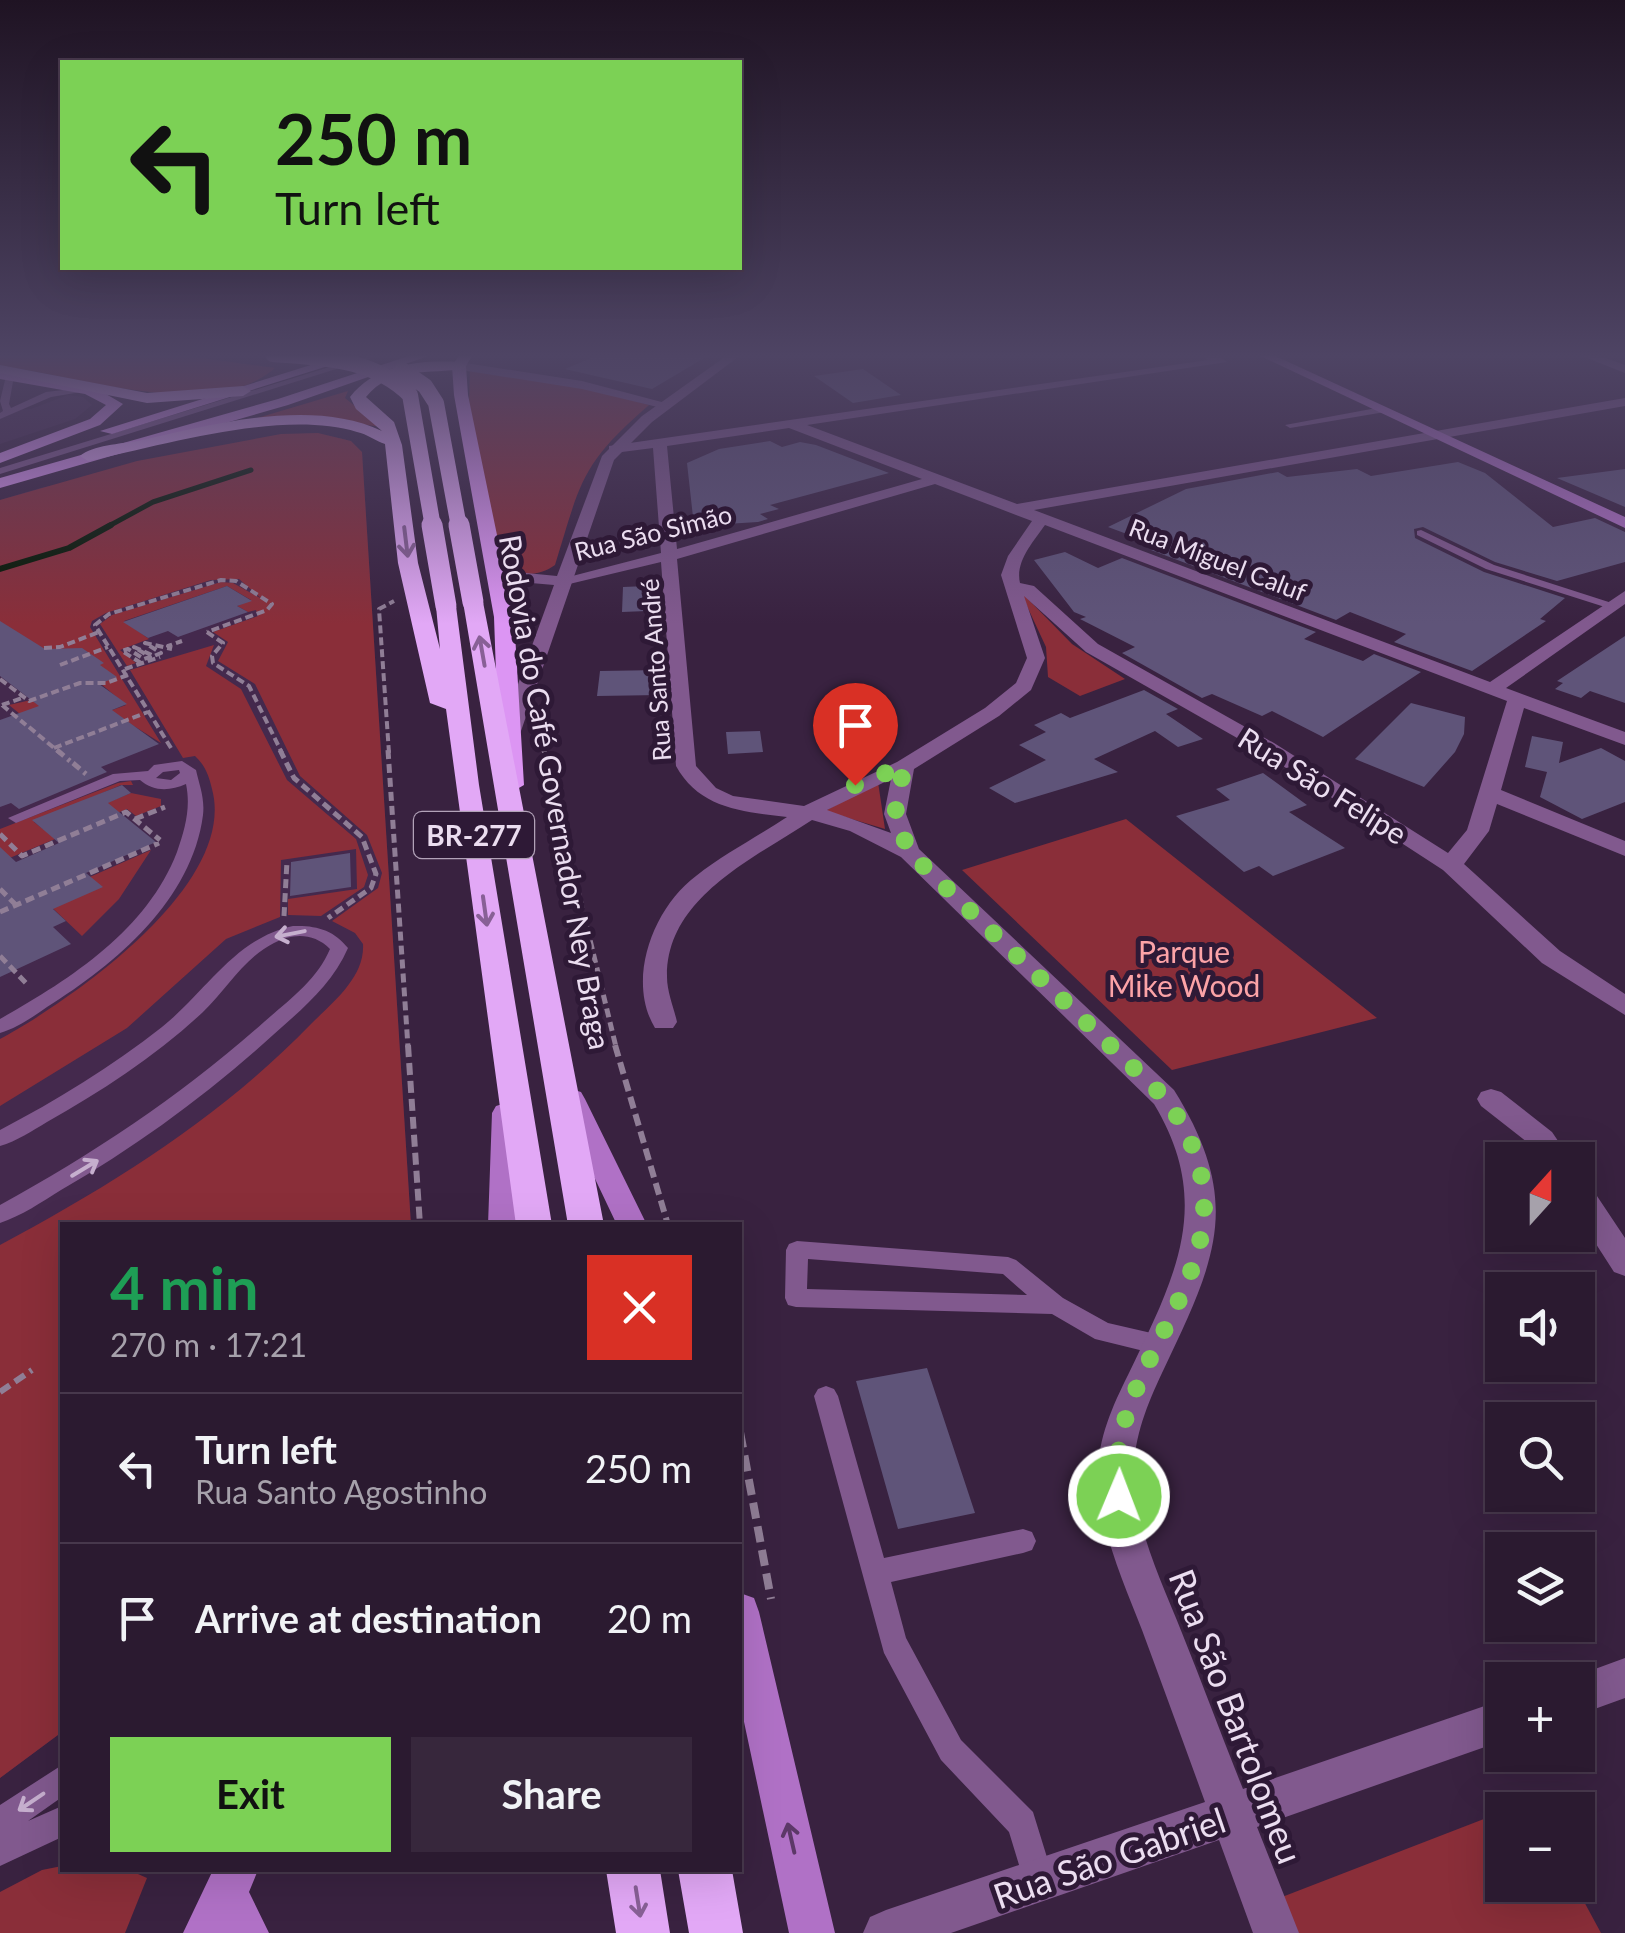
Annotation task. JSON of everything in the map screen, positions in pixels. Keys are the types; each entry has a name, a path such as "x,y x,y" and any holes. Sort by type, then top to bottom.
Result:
{"highway":[{"path":"0,460 39,444"},
{"path":"0,460 56,444"},
{"path":"0,483 131,444"},
{"path":"88,456 159,444"},
{"name":"Rodovia do Café Governador Ney Braga","path":"423,444 512,816 585,1222"},
{"name":"Rodovia do Café Governador Ney Braga","path":"440,444 460,604 466,785 534,1222"},
{"path":"475,444 504,618 512,731 512,816"},
{"path":"394,445 422,633 466,785"},
{"path":"634,1872 643,1933"},
{"path":"704,1872 716,1933"}],"main road":[{"path":"1456,444 1625,523"},
{"path":"503,1222 507,1063"},
{"path":"559,1076 631,1222"},
{"path":"742,1621 812,1933"},
{"path":"206,1933 225,1877"},
{"path":"225,1877 246,1933"}],"street":[{"path":"512,731 601,470 621,444"},
{"path":"614,450 652,444"},
{"name":"Rua Santo André","path":"660,444 686,766 692,780 721,798 808,812 869,830 909,852"},
{"name":"Rua Miguel Caluf","path":"847,444 1625,739"},
{"path":"1016,508 1383,444"},
{"name":"Rua São Simão","path":"496,575 561,581 672,556 936,478"},
{"path":"664,1022 654,980 675,914 701,883 808,812 855,785 904,766 992,712 1024,686 1033,672 1034,642 1010,585 1010,566 1041,519"},
{"name":"Rua São Felipe","path":"1010,585 1028,590 1092,648 1252,739 1451,865 1550,956 1625,1006"},
{"path":"1492,689 1619,601"},
{"path":"1451,865 1473,842 1518,698"},
{"path":"904,766 895,814 909,852"},
{"path":"1490,792 1625,849"},
{"name":"Rua São Bartolomeu","path":"909,852 1143,1076 1182,1122 1202,1176 1203,1209 1193,1265 1122,1431 1116,1474 1120,1503 1143,1580 1276,1933"},
{"path":"1490,1100 1544,1142"},
{"path":"1595,1218 1625,1263"},
{"path":"1595,1689 1625,1678"},
{"name":"Rua São Gabriel","path":"886,1933 1485,1727"}],"lane":[{"path":"0,472 87,444"},
{"path":"1421,532 1490,566 1619,601"},
{"path":"0,1027 111,952 168,889 194,826 197,789 184,767 162,786 150,783 148,775 118,777 16,818"},
{"path":"0,1139 114,1074 204,1001 263,942 284,933 315,931 332,938 338,948 334,961 316,983 222,1072 87,1168 0,1216"},
{"path":"1055,1305 796,1298 797,1250 1008,1266 1055,1305 1102,1332 1160,1345"},
{"path":"826,1396 894,1643 950,1750 1022,1823 1038,1880"},
{"path":"875,1573 1023,1541"},
{"path":"0,1823 60,1781"},
{"path":"0,1851 60,1822"}],"path":[{"path":"184,767 99,632 97,621 222,580 236,582 272,604 267,610 206,632 223,644 212,656 213,663 249,686 294,778 362,837 376,874 372,888 326,918"},
{"path":"414,590 378,609 420,1222"},
{"path":"44,648 60,648 99,632"},
{"path":"141,664 122,651 128,649 144,659 150,657 134,647 139,645 154,656 160,654 145,643 150,641 165,651 172,649"},
{"path":"0,678 29,701 80,683 106,683 175,651 168,646 182,641"},
{"path":"60,665 108,647"},
{"path":"25,697 2,705 86,774"},
{"path":"54,748 148,712"},
{"path":"538,718 538,733 610,1027 667,1222"},
{"path":"134,819 165,807"},
{"path":"0,834 22,856 126,812 159,842 0,912"},
{"path":"284,918 286,861"},
{"path":"2,893 16,905"},
{"path":"0,956 26,983"},
{"path":"0,1392 32,1370"}],"shaded area":[{"path":"253,444 352,444 362,452 411,1222 60,1222 60,1733 0,1778 0,500 40,488"}],"green space":[{"path":"227,444 354,444 362,452 411,1222 60,1222 60,1733 0,1778 0,1245 125,1173 203,1119 329,1007 359,967 363,944 355,933 332,921 378,888 382,873 367,835 300,776 255,684 218,661 228,642 213,632 258,616 256,610 248,612 237,606 251,600 227,586 124,621 149,639 120,650 136,663 127,666 100,624 112,615 221,582 233,583 262,599 239,579 211,580 106,613 92,621 90,627 161,743 129,723 69,726 126,705 101,684 44,705 31,723 9,705 44,697 47,651 0,629 0,500 137,461"},
{"path":"477,444 609,444 578,493 555,565 529,574 503,566"},
{"path":"1020,591 1072,644 1125,679 1080,696 1048,677 1046,647"},
{"path":"214,645 206,666 241,689 287,780 356,839 368,875 364,887 321,916 288,915 288,899 357,889 356,849 281,860 280,917 226,939 127,1028 0,1106 0,1039 106,968 175,900 200,863 213,826 208,775 195,756 183,758 130,670"},
{"path":"131,781 133,785 121,785 34,822 43,829 131,793 161,799 161,806 136,816 127,809 0,862 0,829"},
{"path":"878,782 885,829 825,811"},
{"name":"Parque Mike Wood","path":"1126,819 1377,1018 1172,1070 962,870"},
{"path":"151,850 119,899 82,936 42,898"},
{"path":"1485,1819 1485,1902 1584,1902 1601,1933 1296,1933 1282,1897"},
{"path":"60,1866 60,1872 134,1872 147,1878 125,1933 0,1933 0,1892 42,1870"}],"building":[{"path":"750,444 812,444 889,473 770,505 779,509 760,514 768,519 758,522 694,526 687,463 719,449"},
{"path":"1458,462 1485,473 1553,527 1595,518 1625,532 1625,562 1557,581 1495,562 1423,527 1414,529 1415,538 1484,572 1565,598 1540,619 1546,621 1472,671 1394,642 1406,634 1350,612 1336,620 1151,550 1170,550 1108,527 1186,489 1278,472 1287,477 1357,469 1371,476"},
{"path":"1625,469 1625,507 1557,478"},
{"path":"1065,552 1098,568 1122,558 1316,632 1304,639 1363,661 1374,654 1421,672 1323,737 1272,711 1262,716 1212,694 1202,698 1122,653 1135,647 1080,619 1086,617 1074,612 1034,560"},
{"path":"227,586 252,601 237,606 248,612 178,637 168,631 148,638 123,622"},
{"path":"647,586 647,611 622,612 623,587"},
{"path":"0,621 45,649 82,648 104,663 100,665 117,677 99,684 127,704 112,710 159,744 101,767 107,772 19,809 11,803 0,807 0,720 39,706 0,676"},
{"path":"1625,636 1625,703 1590,691 1581,698 1555,689 1563,683 1557,681"},
{"path":"661,670 660,695 597,696 600,671"},
{"path":"1144,690 1178,709 1166,714 1203,739 1178,747 1155,731 1094,759 1118,772 1015,803 989,788 1046,760 1019,745 1046,732 1034,725 1061,713 1070,718"},
{"path":"1411,703 1465,717 1464,734 1455,752 1424,787 1355,759"},
{"path":"760,731 763,752 728,754 726,732"},
{"path":"1532,736 1563,742 1559,763 1601,748 1625,761 1625,802 1582,819 1540,797 1547,772 1525,767"},
{"path":"1263,773 1307,805 1289,812 1345,848 1273,876 1259,866 1244,872 1176,816 1230,800 1216,789"},
{"path":"122,785 131,793 108,803 156,842 86,873 103,887 53,909 66,921 53,927 71,944 0,977 0,847 16,862 59,843 32,820"},
{"path":"350,853 351,887 290,896 291,862"},
{"path":"927,1368 975,1513 898,1529 856,1381"}],"waterway":[{"path":"107,527 153,502 251,470"},
{"path":"0,569 69,548 111,525"}],"route":[{"path":"855,785 904,766 894,798 899,831 909,852 1164,1097 1194,1147 1202,1176 1198,1242 1181,1299 1122,1431 1116,1474 1119,1496"}]}
